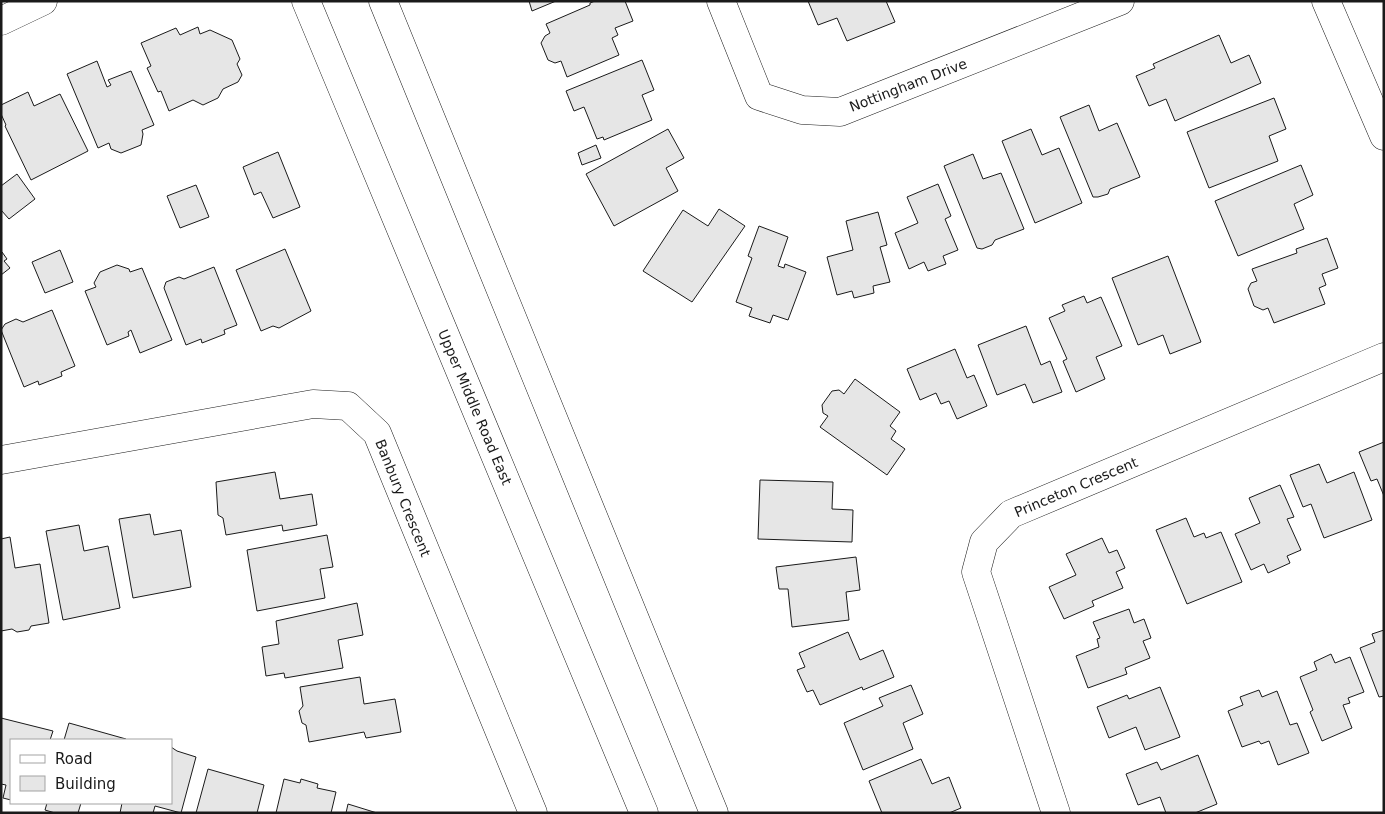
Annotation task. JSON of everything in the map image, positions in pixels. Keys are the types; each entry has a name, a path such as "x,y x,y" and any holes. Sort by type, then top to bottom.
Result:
{"street":[{"path":"1,21 43,1"},
{"name":"Upper Middle Road East","path":"306,1 644,813"},
{"path":"383,1 714,813"},
{"name":"Nottingham Drive","path":"721,1 759,96 802,110 840,112 1120,1"},
{"path":"1326,1 1384,136"},
{"name":"Princeton Crescent","path":"1056,813 976,572 984,542 1011,514 1384,357"},
{"name":"Banbury Crescent","path":"1,460 313,404 348,406 377,434 533,813"}],"building":[{"path":"529,1 556,1 532,11"},
{"path":"595,1 625,1 633,21 615,28 618,35 612,38 619,55 567,77 561,61 555,63 548,60 541,43 545,36 550,33 546,24"},
{"path":"808,1 886,1 895,22 847,41 837,18 818,25"},
{"path":"198,27 200,34 210,30 232,40 240,59 237,64 242,75 238,82 223,89 218,98 203,105 193,100 169,111 161,91 158,92 147,68 151,66 141,43 176,28 180,35"},
{"path":"1219,35 1231,63 1249,55 1261,83 1175,121 1166,99 1149,106 1136,76 1155,68 1153,64"},
{"path":"642,60 654,90 642,95 652,120 604,140 603,137 597,139 584,107 574,111 566,91"},
{"path":"97,61 107,87 111,85 108,80 131,71 154,125 142,130 141,145 121,153 111,149 109,143 98,148 67,74"},
{"path":"28,92 34,106 60,94 88,151 31,180 1,114 1,105"},
{"path":"1274,98 1286,129 1269,136 1278,161 1209,188 1187,132"},
{"path":"1089,105 1099,131 1117,123 1140,177 1110,189 1108,194 1098,197 1093,197 1060,117"},
{"path":"668,129 684,158 666,168 678,191 614,226 586,174"},
{"path":"1031,129 1042,155 1059,148 1082,203 1035,223 1002,141"},
{"path":"596,145 601,158 582,165 578,153"},
{"path":"278,152 300,207 273,218 261,192 254,195 243,167"},
{"path":"973,154 983,179 1001,173 1024,229 995,240 992,245 982,249 977,248 944,166"},
{"path":"1301,165 1313,195 1294,204 1304,229 1238,256 1215,201"},
{"path":"17,174 35,199 9,219 1,210 1,186"},
{"path":"938,184 951,216 945,219 958,250 943,256 946,264 928,271 924,262 909,269 895,233 918,223 907,197"},
{"path":"196,185 209,217 180,228 167,196"},
{"path":"719,209 745,226 692,302 643,271 683,210 708,226"},
{"path":"878,212 887,245 880,247 890,282 873,286 874,293 854,298 852,291 837,295 827,257 853,250 846,221"},
{"path":"759,226 788,237 778,266 784,268 785,264 806,272 788,320 773,315 770,323 749,316 752,308 736,302 752,258 748,256"},
{"path":"1327,238 1338,268 1322,274 1326,285 1319,288 1325,304 1274,323 1268,308 1263,310 1254,306 1248,289 1251,283 1257,281 1252,269 1297,253 1296,249"},
{"path":"285,249 311,311 279,328 273,326 261,331 236,270"},
{"path":"60,250 73,282 45,293 32,262"},
{"path":"2,252 7,259 4,261 10,268 1,275"},
{"path":"1168,256 1201,342 1170,354 1163,335 1138,345 1112,278"},
{"path":"117,265 129,269 130,272 142,268 172,340 140,353 131,330 128,332 129,336 107,345 85,291 96,287 94,283 100,272"},
{"path":"214,267 237,325 224,330 225,334 202,343 201,339 186,345 164,288 166,282 179,277 184,279"},
{"path":"1084,296 1087,303 1101,297 1122,346 1096,357 1105,379 1076,392 1063,361 1067,359 1049,318 1065,311 1062,305"},
{"path":"52,310 75,366 61,372 62,376 39,385 38,381 24,387 1,330 5,324 16,319 23,322"},
{"path":"1026,326 1041,365 1050,361 1062,392 1033,403 1025,384 997,395 978,345"},
{"path":"955,349 967,378 974,375 987,406 957,419 949,401 941,404 936,393 920,400 907,369"},
{"path":"855,379 900,412 890,426 896,431 891,439 905,449 887,475 820,427 828,416 823,413 822,405 832,391 839,390 844,394"},
{"path":"1384,442 1384,496 1377,479 1371,481 1359,452"},
{"path":"1319,464 1327,483 1354,472 1372,520 1324,538 1311,504 1303,507 1290,475"},
{"path":"275,472 280,499 312,494 317,525 283,531 282,525 226,535 223,518 218,515 216,482"},
{"path":"760,480 833,482 832,509 853,510 852,542 758,539"},
{"path":"1280,485 1294,517 1287,519 1301,550 1287,556 1290,563 1268,573 1264,564 1251,570 1235,534 1260,523 1249,498"},
{"path":"150,514 154,535 181,530 191,587 133,598 119,519"},
{"path":"1186,518 1194,537 1204,533 1206,538 1221,532 1242,582 1187,604 1156,530"},
{"path":"79,525 84,551 108,546 120,608 63,620 46,531"},
{"path":"327,535 333,567 320,569 325,598 257,611 247,550"},
{"path":"10,537 15,568 40,564 49,623 31,626 29,630 17,632 12,629 1,631 1,539"},
{"path":"1102,538 1109,553 1117,550 1125,568 1116,572 1123,588 1092,601 1094,606 1064,619 1049,587 1076,575 1066,554"},
{"path":"856,557 860,590 846,592 849,620 792,627 788,589 779,589 776,567"},
{"path":"357,603 363,635 338,640 343,668 285,678 284,673 266,676 262,647 279,644 276,621"},
{"path":"1129,609 1134,623 1144,619 1151,638 1143,641 1150,658 1125,668 1127,674 1088,688 1076,656 1099,647 1097,639 1100,638 1093,622"},
{"path":"1384,630 1384,696 1379,697 1360,648 1375,642 1372,634"},
{"path":"848,632 860,660 883,650 894,677 863,690 862,687 820,705 813,690 807,692 797,670 805,667 799,653"},
{"path":"1331,654 1335,663 1350,657 1364,692 1348,698 1350,703 1343,705 1352,728 1322,741 1310,712 1313,710 1300,677 1317,670 1314,662"},
{"path":"360,677 364,704 395,699 401,732 366,738 364,732 309,742 306,725 302,723 299,711 303,706 300,687"},
{"path":"911,685 923,714 903,723 913,749 863,770 844,723 883,706 879,698"},
{"path":"1160,687 1180,737 1145,750 1136,727 1109,738 1097,707 1127,695 1129,699"},
{"path":"1259,690 1262,697 1277,691 1290,725 1297,723 1309,753 1278,765 1269,741 1261,744 1259,741 1242,747 1228,711 1243,705 1240,697"},
{"path":"1,718 53,731 50,739 10,739 10,800 3,798 6,785 1,784"},
{"path":"69,723 126,739 64,739"},
{"path":"172,748 196,757 181,813 155,806 153,813 120,813 122,804 172,804"},
{"path":"1198,755 1217,804 1195,813 1166,813 1160,797 1138,805 1126,774 1157,762 1161,770"},
{"path":"921,759 932,784 949,777 961,808 949,813 882,813 869,781"},
{"path":"208,769 264,785 257,813 196,813"},
{"path":"284,779 300,783 301,779 318,784 317,788 336,792 331,813 276,813"},
{"path":"47,804 81,804 78,813 55,813 45,810"},
{"path":"348,804 377,813 346,813"}]}
